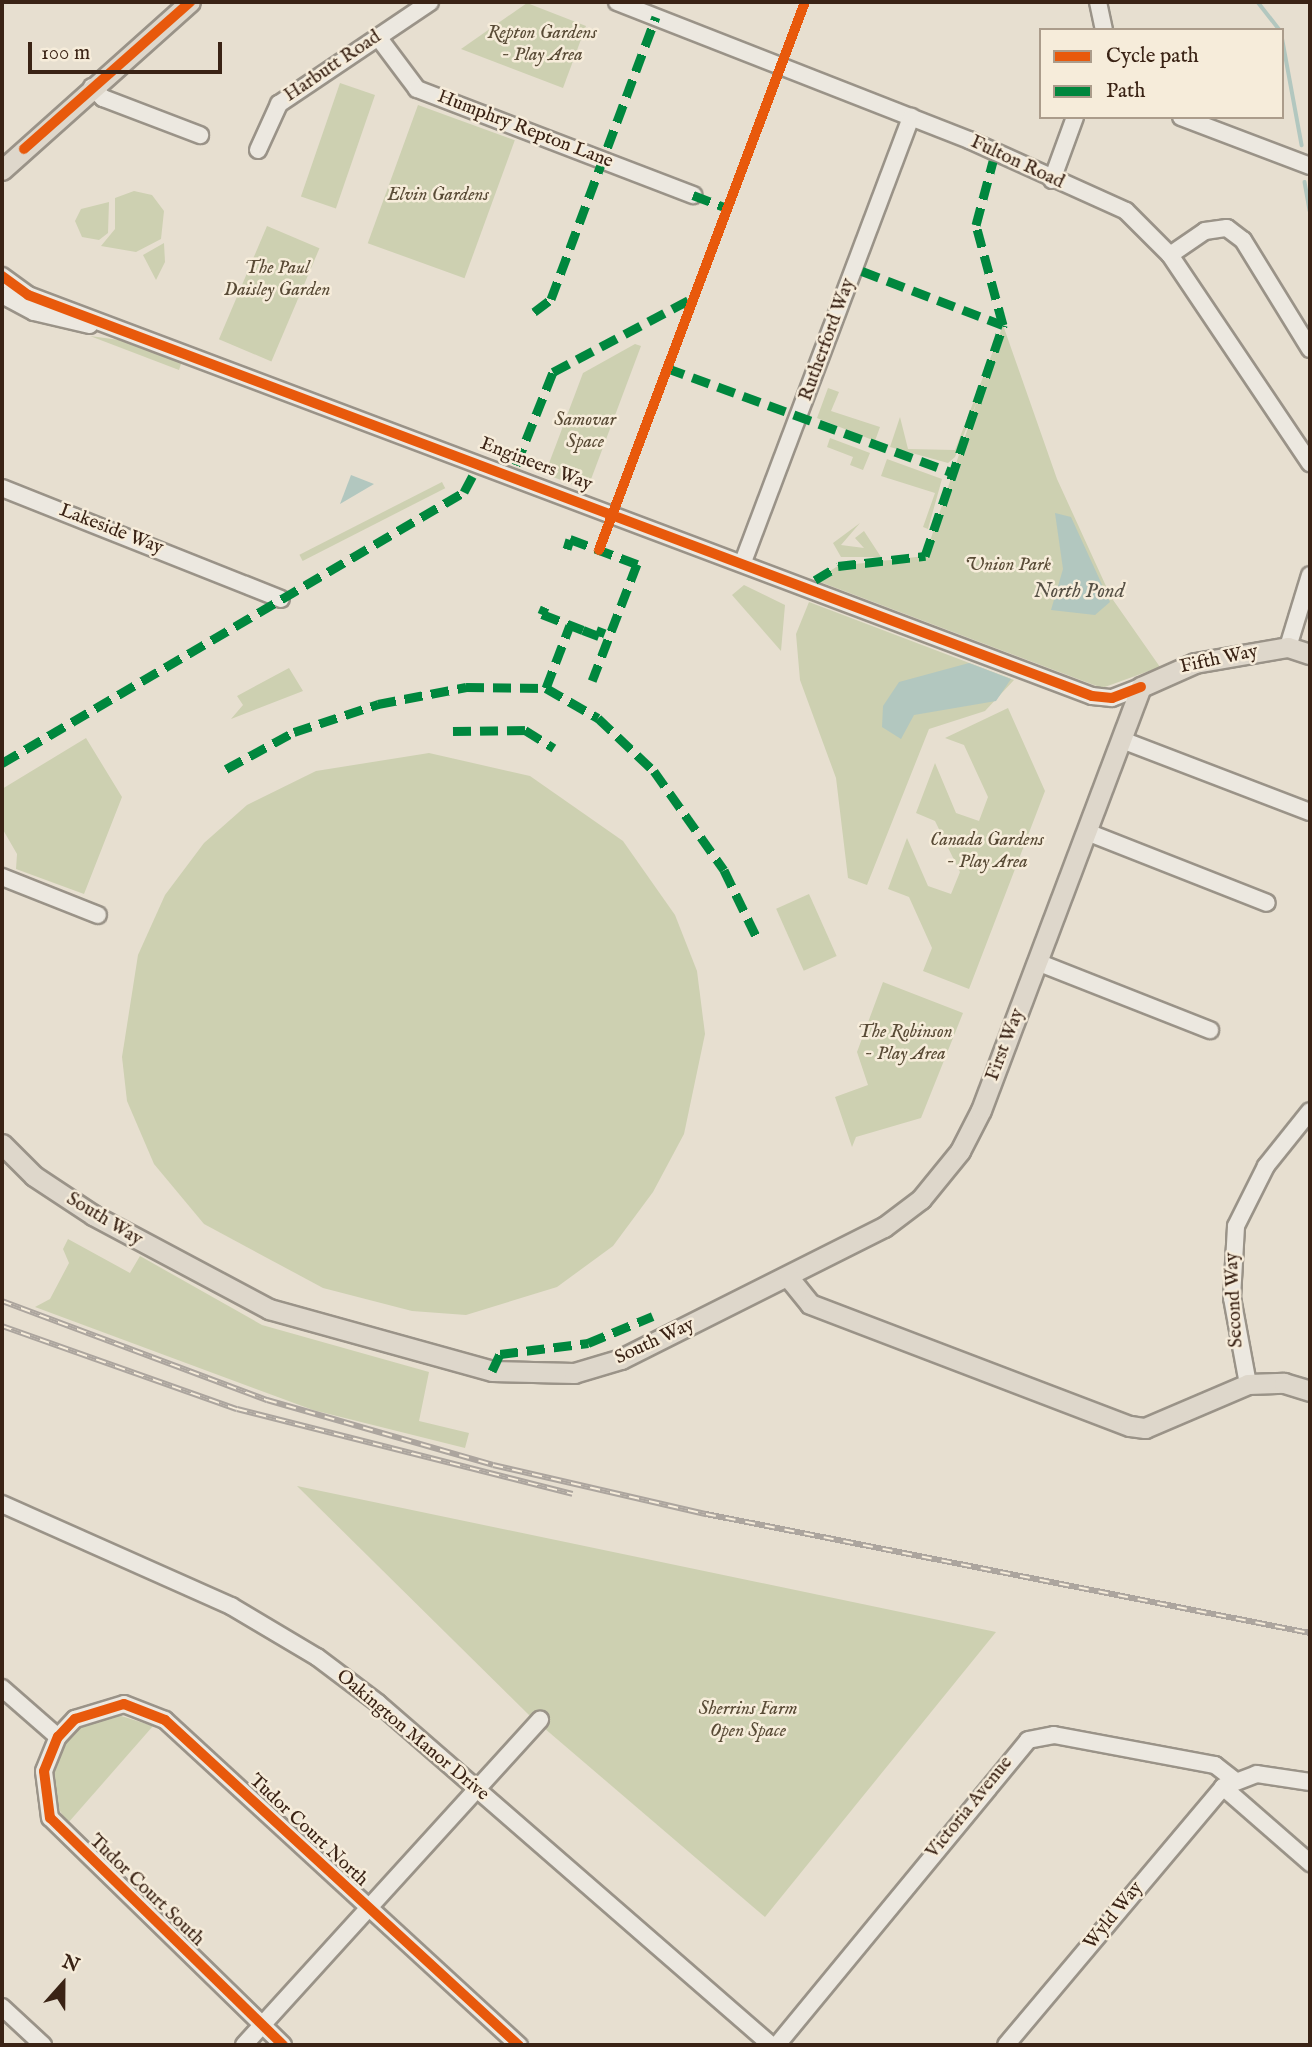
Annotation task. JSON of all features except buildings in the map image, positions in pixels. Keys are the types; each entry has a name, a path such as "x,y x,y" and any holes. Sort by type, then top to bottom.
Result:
{"main road":[{"path":"2,170 190,2"},
{"path":"1288,646 1310,654"},
{"name":"Fifth Way","path":"1141,687 1195,663 1288,646"},
{"path":"1123,738 1141,687"},
{"name":"First Way","path":"789,1278 884,1227 943,1174 977,1120 1123,738"},
{"name":"South Way","path":"2,1144 34,1176 93,1215 269,1309 492,1371 545,1375 596,1368 789,1278"},
{"path":"789,1278 810,1304 1049,1397 1145,1427 1248,1384 1284,1383 1310,1391"}],"street":[{"name":"Harbutt Road","path":"258,150 279,104 430,2"},
{"name":"Fulton Road","path":"617,2 911,117 1126,211 1170,255 1310,463"},
{"path":"1098,2 1104,28"},
{"name":"Humphry Repton Lane","path":"378,37 417,89 693,195"},
{"path":"92,87 103,98 200,135"},
{"name":"Rutherford Way","path":"743,562 911,117"},
{"path":"1052,180 1074,119"},
{"path":"1186,119 1310,166"},
{"path":"1170,255 1205,231 1227,229 1243,240 1310,349"},
{"name":"Engineers Way","path":"2,276 28,295 141,335 1092,696 1112,698 1141,687"},
{"name":"Engineers Way","path":"2,295 58,319 141,335"},
{"name":"Lakeside Way","path":"2,488 227,574 281,599"},
{"path":"1288,646 1310,575"},
{"path":"1092,696 1116,709 1123,738 1310,812"},
{"path":"1087,832 1267,902"},
{"path":"2,877 98,915"},
{"path":"1037,962 1210,1030"},
{"name":"Second Way","path":"1248,1384 1232,1298 1236,1226 1266,1166 1310,1111"},
{"name":"Oakington Manor Drive","path":"2,1504 231,1606 293,1641 378,1703 771,2045"},
{"path":"2,1688 58,1737"},
{"name":"Tudor Court North","path":"58,1737 75,1719 108,1704 144,1709 165,1720 368,1910 519,2045"},
{"path":"244,2045 540,1720"},
{"name":"Victoria Avenue","path":"777,2045 1028,1740 1054,1735 1215,1765 1228,1784 1310,1863"},
{"name":"Tudor Court South","path":"58,1737 44,1771 50,1818 283,2045"},
{"path":"1228,1784 1265,1774 1310,1782"},
{"name":"Wyld Way","path":"1006,2045 1228,1784"},
{"path":"2,2007 43,2045"}],"green space":[{"name":"Repton Gardens - Play Area","path":"527,3 586,26 563,88 461,49"},
{"path":"340,83 375,95 336,209 301,196"},
{"name":"Elvin Gardens","path":"418,105 515,140 465,278 368,243"},
{"path":"134,191 152,195 164,211 161,239 136,252 101,246 115,229 115,198"},
{"path":"109,202 108,233 99,240 82,237 75,221 81,209"},
{"name":"The Paul Daisley Garden","path":"267,226 319,248 271,361 219,339"},
{"path":"164,243 165,262 156,280 143,255"},
{"name":"Union Park","path":"1003,325 1057,479 1111,597 1160,667 1102,688 815,580 838,566 925,556 977,401 955,457 948,463 890,447 900,417 908,449 955,450"},
{"path":"90,336 127,341 182,361 179,370"},
{"name":"Samovar Space","path":"635,344 641,346 587,490 545,474 583,373"},
{"path":"828,388 839,392 831,411 880,427 875,441 817,418"},
{"path":"830,438 870,453 863,470 850,465 853,457 827,447"},
{"path":"887,459 942,479 928,529 923,527 935,493 881,476"},
{"path":"442,482 445,488 303,561 299,555"},
{"path":"860,523 841,545 864,548 855,538 864,531 881,557 841,557 833,543"},
{"path":"744,585 785,605 781,651 732,595"},
{"path":"809,602 1014,680 985,711 929,729 867,885 848,878 836,778 800,680 796,634"},
{"path":"289,668 303,691 231,719 243,705 237,696"},
{"name":"Canada Gardens - Play Area","path":"1008,708 1045,791 969,989 923,971 932,948 909,897 888,889 907,838 928,886 951,894 960,872 935,821 916,813 935,763 956,813 979,821 988,797 964,745 945,738"},
{"path":"86,738 122,797 84,894 16,869 17,854 2,828 2,789"},
{"path":"429,753 530,776 623,841 675,915 697,971 705,1034 684,1134 653,1192 613,1246 557,1287 466,1315 412,1311 323,1288 204,1224 154,1164 127,1101 122,1057 138,955 165,895 204,843 247,805 316,771"},
{"path":"809,894 837,956 804,971 776,909"},
{"name":"The Robinson - Play Area","path":"883,982 963,1013 921,1118 856,1137 852,1147 835,1097 868,1085 857,1052"},
{"path":"68,1239 130,1273 140,1256 262,1325 429,1372 419,1421 469,1433 465,1448 313,1410 35,1307 50,1299 69,1263 63,1249"},
{"name":"Sherrins Farm Open Space","path":"297,1486 996,1632 765,1917 530,1716"},
{"path":"115,1714 153,1726 68,1823 56,1805 51,1772 60,1746 83,1724"}],"water":[{"path":"351,475 374,484 340,504"},
{"name":"North Pond","path":"1055,513 1071,517 1110,602 1095,615 1051,610 1063,569"},
{"path":"969,663 1011,679 996,701 914,715 901,739 882,727 883,706 899,682"}],"waterway":[{"path":"1258,2 1278,28"},
{"path":"1284,47 1302,145"},
{"path":"1305,182 1310,211"}],"railway":[{"path":"2,1301 267,1400 493,1465 706,1514 1310,1633"},
{"path":"2,1326 237,1409 572,1494"}],"marked path":[{"path":"534,312 551,299 656,17"},
{"path":"815,580 838,566 925,556 1003,325 976,225 993,161"},
{"path":"693,195 727,208"},
{"path":"862,271 1003,325"},
{"path":"516,465 553,372 693,298"},
{"path":"667,368 954,473"},
{"path":"2,763 464,492 480,462"},
{"path":"567,549 570,539 637,564 592,681"},
{"path":"545,607 542,614 599,636 602,628"},
{"path":"546,688 570,625"},
{"path":"226,769 294,732 378,704 466,687 546,688 598,718 654,771 724,870 758,940"},
{"path":"525,730 554,748"},
{"path":"453,731 531,730"},
{"path":"492,1371 500,1354 588,1343 653,1316"}],"cycle path":[{"path":"24,149 190,2"},
{"path":"599,550 805,2"},
{"path":"2,276 28,295 1092,696 1112,698 1141,687"},
{"path":"283,2045 50,1818 44,1771 58,1737 75,1719 124,1704 165,1720 519,2045"}]}
